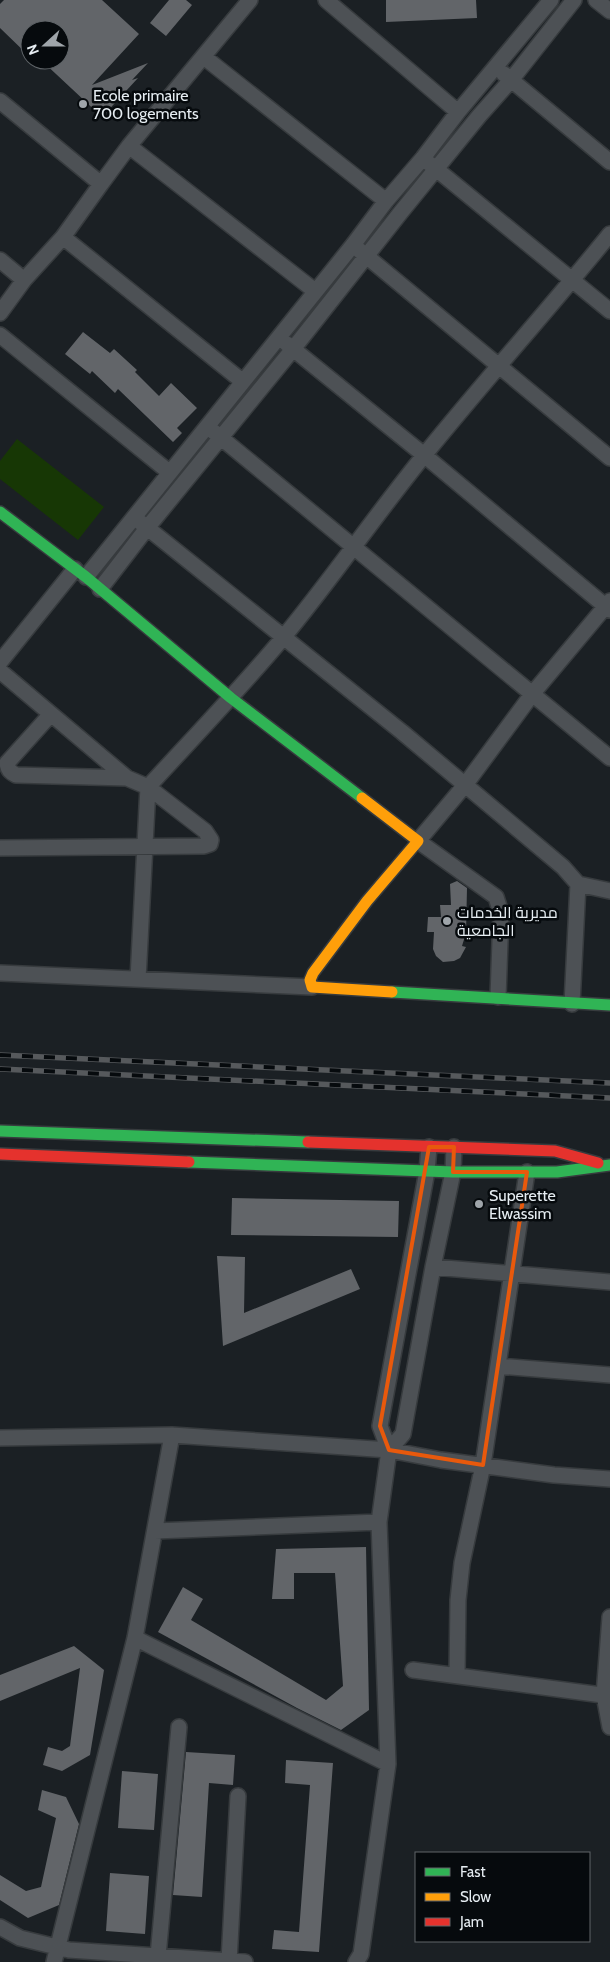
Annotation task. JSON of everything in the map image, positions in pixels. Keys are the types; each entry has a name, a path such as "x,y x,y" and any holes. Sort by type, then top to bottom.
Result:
{"street":[{"path":"0,313 24,280 63,237 129,146 250,0"},
{"path":"326,0 458,112"},
{"path":"0,662 80,573 134,517 168,472 353,245 386,201 551,0"},
{"path":"100,589 147,528 293,349 365,256 511,80 574,0"},
{"path":"596,0 610,11"},
{"path":"204,57 386,201"},
{"path":"495,67 610,162"},
{"path":"0,101 101,184"},
{"path":"129,146 316,291"},
{"path":"423,158 610,311"},
{"path":"138,979 148,787 231,698 283,638 424,455 610,234"},
{"path":"63,237 242,381"},
{"path":"353,245 610,458"},
{"path":"0,260 24,280"},
{"path":"0,335 168,472"},
{"path":"278,337 609,606 533,693 465,785 367,901 313,973 310,980 312,988"},
{"path":"206,426 610,758"},
{"path":"0,512 100,589 231,698 418,841 496,897 501,913 498,997"},
{"path":"134,517 402,732 563,867 578,884 610,891"},
{"path":"0,671 127,778 148,787 205,831 211,840 210,844 204,846 0,848"},
{"path":"51,714 7,763 11,773 16,775 127,778"},
{"path":"572,1004 578,884"},
{"path":"0,973 498,997 572,1004 610,1005"},
{"path":"0,1131 555,1151 609,1165"},
{"path":"356,1962 360,1954 388,1764 379,1522 389,1450 380,1426 427,1171 429,1147"},
{"path":"389,1450 403,1434 433,1267 453,1172 454,1147"},
{"path":"0,1154 453,1172 557,1172 609,1165"},
{"path":"457,1675 458,1600 462,1563 483,1465 510,1274 527,1172"},
{"path":"433,1267 610,1282"},
{"path":"498,1366 610,1375"},
{"path":"54,1962 135,1638 172,1435"},
{"path":"0,1438 172,1435 389,1450 441,1460 554,1475 610,1479"},
{"path":"155,1531 379,1522"},
{"path":"610,1617 607,1696 610,1727"},
{"path":"135,1638 388,1764"},
{"path":"413,1670 607,1696"},
{"path":"158,1956 179,1728"},
{"path":"229,1961 238,1796"},
{"path":"0,1926 20,1938 70,1950 245,1962"}],"highlighted area":[{"path":"429,1147 454,1147 453,1172 527,1172 483,1465 389,1450 380,1426"}],"green space":[{"path":"17,439 104,507 78,540 0,479 0,461"}],"building":[{"path":"4,0 102,0 139,34 92,85 148,63 132,80 138,78 102,117 52,70 70,70 70,20 20,20 20,47 0,28 0,4"},
{"path":"169,0 186,0 192,5 166,36 150,23"},
{"path":"386,0 476,0 477,18 386,22"},
{"path":"83,332 110,353 114,349 137,370 135,372 159,396 171,383 197,408 177,428 182,433 173,442 118,389 115,393 92,371 90,374 65,354"},
{"name":"مديرية الخدمات الجامعية","path":"457,881 467,888 466,933 462,946 466,947 460,958 454,961 443,962 436,956 433,949 434,932 427,932 428,917 441,917 440,905 451,905 450,884"},
{"path":"232,1198 399,1201 398,1237 231,1235"},
{"path":"217,1256 245,1257 244,1313 351,1269 360,1289 223,1346"},
{"path":"366,1547 369,1710 341,1730 158,1632 183,1587 203,1599 191,1620 326,1700 343,1686 335,1573 294,1573 294,1599 272,1599 276,1549"},
{"path":"74,1646 104,1670 90,1755 62,1771 43,1765 48,1747 62,1751 70,1746 80,1668 0,1701 0,1675"},
{"path":"186,1752 235,1755 233,1785 209,1783 202,1897 173,1895"},
{"path":"286,1760 333,1763 319,1952 272,1949 274,1930 299,1932 310,1785 285,1783"},
{"path":"122,1771 158,1774 154,1830 118,1828"},
{"path":"42,1790 66,1797 79,1824 59,1905 28,1918 0,1900 0,1875 26,1891 41,1887 56,1818 38,1810"},
{"path":"110,1873 149,1876 145,1934 106,1931"}],"railway":[{"path":"0,1055 610,1083"},
{"path":"0,1069 610,1098"}],"traffic: fast":[{"path":"0,512 86,577 231,698 362,798"},
{"path":"392,992 610,1005"},
{"path":"0,1131 308,1142"},
{"path":"189,1162 453,1172 557,1172 610,1165"}],"traffic: slow":[{"path":"362,798 418,841 367,901 313,973 310,980 312,987 392,992"}],"traffic: jam":[{"path":"308,1142 555,1151 598,1163"},
{"path":"0,1154 189,1162"}],"place":[{"name":"Ecole primaire 700 logements","path":"83,104"},
{"name":"مديرية الخدمات الجامعية","path":"447,921"},
{"name":"Superette Elwassim","path":"479,1204"}]}
